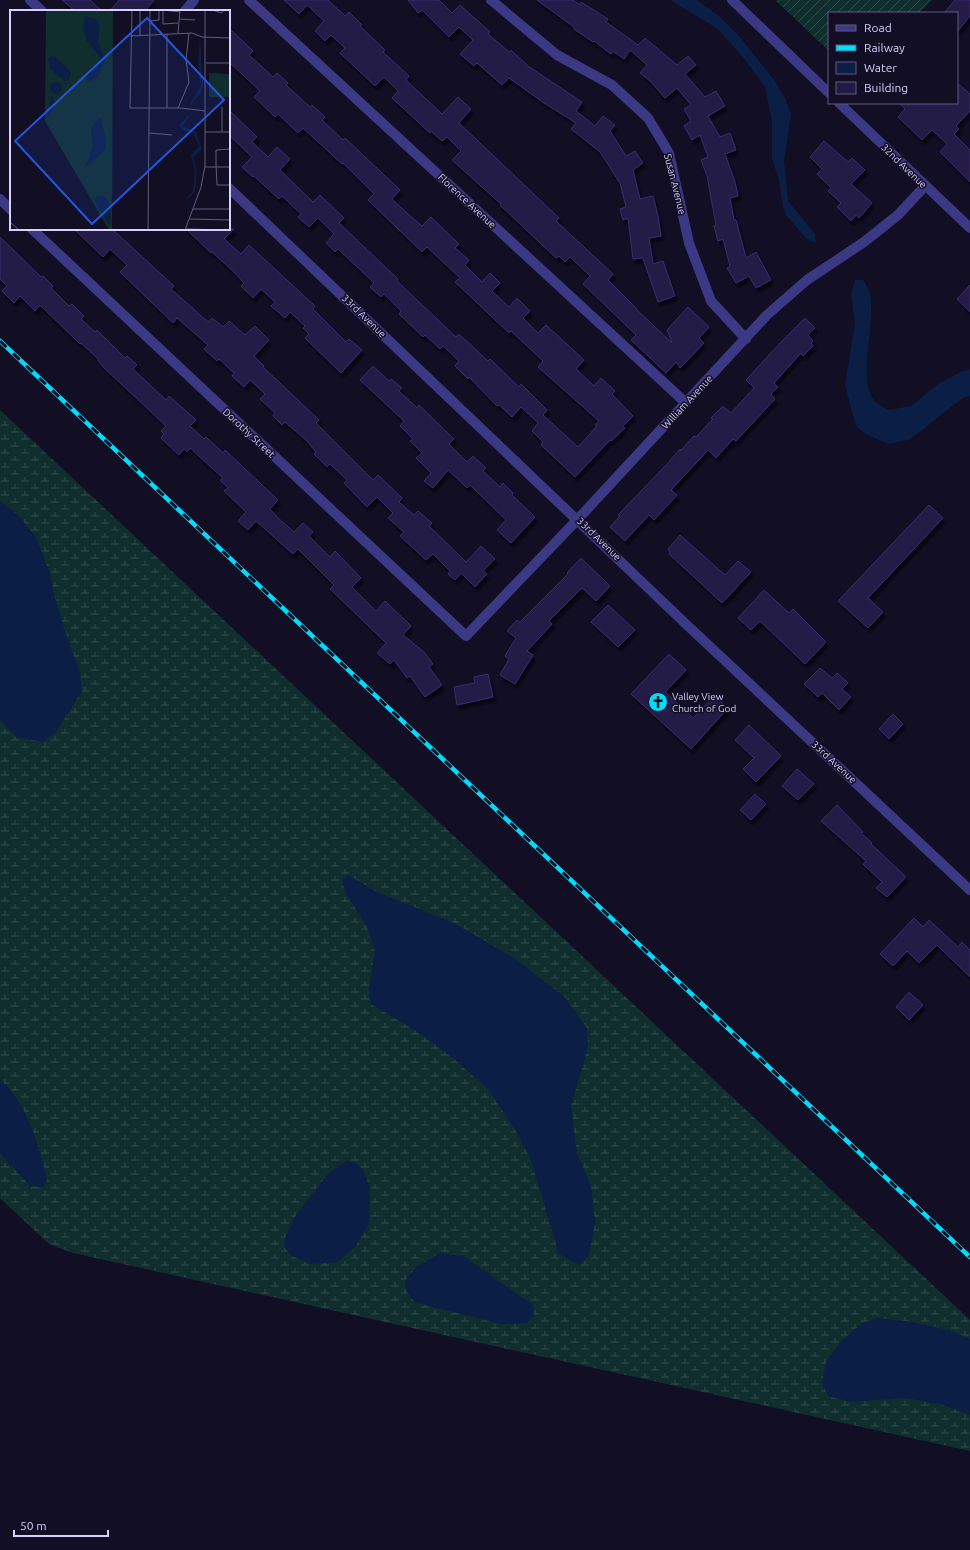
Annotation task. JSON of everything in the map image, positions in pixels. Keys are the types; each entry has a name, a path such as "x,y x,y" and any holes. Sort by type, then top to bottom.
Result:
{"street":[{"path":"30,0 41,10"},
{"path":"186,10 194,0"},
{"name":"Florence Avenue","path":"249,0 686,403"},
{"name":"Susan Avenue","path":"491,0 557,55 612,85 648,118 669,153 690,243 711,301 746,339"},
{"path":"732,0 828,92"},
{"name":"32nd Avenue","path":"840,104 970,228"},
{"name":"William Avenue","path":"466,636 578,519 767,315 807,280 864,242 898,215 925,186"},
{"name":"33rd Avenue","path":"230,189 578,519 688,626 970,890"},
{"path":"0,199 10,209"},
{"name":"Dorothy Street","path":"33,230 466,636"}],"green space":[{"path":"775,0 932,0 920,12 828,12 828,50"},
{"path":"0,410 970,1320 970,1451 73,1253 49,1244 0,1198"}],"water":[{"path":"670,0 697,0 719,16 739,36 775,81 786,100 791,114 784,161 788,201 815,234 816,243 806,238 786,215 783,207 779,180 772,159 772,121 765,87 746,61 718,29"},
{"path":"855,280 863,280 870,294 871,319 867,379 869,391 877,403 888,410 911,406 938,384 970,369 970,396 963,398 908,440 888,444 866,434 856,426 845,385 855,323 851,293"},
{"path":"0,501 17,514 36,537 49,571 68,641 79,669 82,691 56,732 43,742 16,737 0,720"},
{"path":"348,875 377,892 454,923 514,958 565,997 587,1028 588,1047 571,1106 577,1153 591,1186 595,1222 589,1255 579,1265 559,1254 530,1157 514,1128 488,1089 454,1059 418,1032 371,1004 369,989 375,951 367,927 346,893 342,880"},
{"path":"0,1079 12,1091 30,1124 42,1159 47,1182 42,1187 30,1186 0,1153"},
{"path":"346,1161 356,1163 363,1170 370,1188 369,1223 356,1246 338,1262 310,1264 292,1256 284,1247 285,1238 296,1215 327,1175"},
{"path":"440,1253 463,1256 533,1305 534,1315 527,1323 502,1324 417,1303 408,1294 405,1281 416,1267"},
{"path":"877,1318 925,1324 959,1334 970,1339 970,1415 943,1405 906,1398 851,1402 828,1396 822,1383 826,1362 841,1341 863,1323"}],"building":[{"path":"62,0 90,0 101,10 74,10"},
{"path":"119,0 154,0 146,10 111,10"},
{"path":"284,0 328,0 345,16 349,12 362,25 360,26 385,50 383,52 409,76 406,80 442,114 458,97 471,109 459,123 559,218 556,221 613,274 608,280 636,309 672,343 667,330 688,307 709,327 699,338 704,343 680,368 676,362 666,373 631,340 636,335 583,284 590,276 570,257 565,262 559,256 556,258 500,205 501,204 452,160 461,151 447,137 442,141 431,131 430,133 392,98 398,91 384,77 375,86 340,53 345,48 331,35 325,41 315,31 324,21 307,5 299,14"},
{"path":"408,0 439,0 452,13 460,5 490,32 488,34 509,52 511,50 528,66 582,102 576,111 595,126 603,116 615,125 610,131 626,156 635,151 643,163 633,170 640,199 653,196 661,236 649,238 653,264 663,261 675,296 658,302 643,258 633,259 628,218 623,220 620,209 626,207 620,183 600,152 571,129 576,123 544,103 509,78 502,85 477,63 474,66 460,54 473,40 459,27 449,37 422,10 418,13"},
{"path":"537,0 573,0 580,5 581,2 608,19 606,22 638,45 645,38 677,65 688,56 696,65 685,74 705,97 716,91 725,106 708,116 720,137 730,133 736,150 725,154 735,182 738,196 730,198 734,220 736,220 746,258 756,252 771,280 756,288 749,276 736,283 727,268 730,266 723,239 718,241 714,226 716,225 707,176 701,160 708,157 700,135 692,140 684,126 691,121 684,109 691,105 677,88 665,98 650,81 640,73 647,65 630,50 624,59 613,51 611,54 594,41 593,42 574,29 574,27"},
{"path":"955,0 970,0 970,16 958,31 958,12 945,12"},
{"path":"230,29 253,51 249,55 273,77 277,73 288,83 286,85 310,107 312,105 325,117 322,120 343,140 345,138 400,190 392,199 422,226 431,217 459,244 455,248 469,260 465,265 482,282 490,273 500,283 492,291 509,307 517,298 530,311 523,318 538,333 546,325 584,360 576,369 594,386 601,378 615,391 612,394 633,416 623,426 625,428 611,441 610,440 575,477 541,445 543,442 532,431 538,423 521,407 512,417 499,405 497,406 469,377 468,379 455,366 459,361 443,346 440,349 425,335 423,337 399,314 401,311 384,294 381,297 370,287 374,283 338,249 335,252 326,243 334,234 318,218 309,227 298,217 301,214 282,196 279,199 242,167 252,157 230,136 230,111 257,137 252,142 268,157 277,147 290,159 280,170 313,202 320,195 344,218 339,223 398,279 397,281 456,337 459,334 488,361 490,359 519,387 521,384 547,410 543,415 578,447 597,426 595,425 599,421 538,367 543,361 511,331 509,333 455,282 460,278 427,247 422,252 368,200 374,194 343,163 342,164 303,128 298,133 278,114 275,117 254,97 260,91 230,63"},
{"path":"958,84 970,94 970,111 956,126 959,129 954,134 970,150 970,182 940,152 947,144 932,130 922,140 898,117 905,109 900,104 958,104"},
{"path":"824,141 848,162 852,158 865,170 851,184 872,203 859,218 856,215 851,221 837,207 841,203 828,191 831,188 817,174 822,169 810,157"},
{"path":"234,229 224,239 241,254 249,245 315,306 313,309 346,342 349,339 362,350 341,373 305,338 309,334 303,328 305,326 290,312 285,318 271,306 275,302 261,289 253,298 241,286 244,283 233,271 212,252 211,253 187,230"},
{"path":"75,230 113,230 174,286 171,289 208,322 212,318 223,327 229,321 245,335 255,326 269,340 254,356 264,366 263,367 319,420 316,423 373,480 378,475 402,498 399,502 414,515 418,511 432,523 429,526 466,562 481,546 495,559 483,571 487,574 475,587 461,573 455,580 448,574 450,571 433,554 426,560 400,536 404,532 388,518 393,513 377,497 367,507 344,483 347,480 330,464 327,467 314,454 316,452 306,440 285,422 282,425 273,416 275,413 260,399 265,394 250,380 244,387 232,376 234,373 219,359 217,361 204,349 208,345 177,318 173,323 120,272 127,265 110,249 103,257"},
{"path":"0,237 41,277 43,276 53,286 51,288 69,306 72,304 84,316 81,319 95,332 97,330 125,358 127,356 137,365 133,369 166,400 169,396 196,420 190,426 204,439 206,437 223,453 225,450 278,500 270,509 278,518 294,532 303,523 313,532 309,536 330,557 335,551 361,578 352,587 376,611 385,601 411,626 403,635 424,652 433,664 429,667 442,685 425,697 410,676 407,678 394,660 390,664 377,653 386,643 330,589 334,585 298,549 293,554 256,521 248,530 238,521 246,512 224,491 228,488 220,480 223,478 190,448 187,452 184,449 179,455 161,438 164,434 161,431 166,426 103,367 98,359 81,343 80,344 40,305 35,311 20,296 14,303 2,291 7,286 0,279"},
{"path":"970,285 970,312 957,299"},
{"path":"805,318 815,328 808,335 813,341 811,343 813,346 803,356 801,353 774,383 778,387 771,394 775,399 736,441 733,439 716,458 708,450 671,490 677,495 654,520 649,515 625,541 610,527 620,516 618,515 680,449 681,450 694,436 696,437 723,406 731,413 754,388 746,380"},
{"path":"373,366 389,381 391,379 402,388 399,391 417,408 419,405 454,439 449,444 467,462 473,456 486,468 483,471 500,487 503,483 513,493 512,495 535,517 511,543 497,530 506,520 470,485 467,488 448,470 433,488 424,481 431,473 416,458 422,453 410,441 413,439 400,426 404,421 360,380"},
{"path":"929,505 943,518 868,598 883,612 868,628 838,601"},
{"path":"680,535 725,575 738,561 751,572 722,603 669,554 670,552 668,549"},
{"path":"581,558 610,586 596,601 582,588 549,621 552,624 527,651 533,655 515,684 500,675 509,659 505,656 516,638 507,631 517,620 520,622 568,574 567,573"},
{"path":"764,590 789,613 793,609 826,642 805,664 760,621 751,630 738,618"},
{"path":"608,605 635,630 618,647 591,622"},
{"name":"Valley View Church of God","path":"669,654 686,670 665,692 693,718 714,696 728,708 691,749 631,694"},
{"path":"820,668 832,678 837,673 848,683 842,689 851,697 839,710 822,693 818,697 804,684"},
{"path":"488,674 493,697 457,705 454,687 475,683 474,677"},
{"path":"893,714 903,724 889,739 879,729"},
{"path":"749,725 781,756 756,782 743,769 754,758 735,740"},
{"path":"797,769 814,784 798,800 782,786"},
{"path":"755,794 766,804 751,820 740,810"},
{"path":"837,805 863,832 861,833 872,843 871,844 906,877 887,897 876,888 882,882 863,864 866,861 821,821"},
{"path":"914,918 923,927 929,920 958,947 962,942 970,950 970,977 937,945 919,963 907,951 893,966 880,954"},
{"path":"909,992 923,1005 909,1020 896,1007"}],"railway":[{"path":"0,341 970,1257"}],"place":[{"name":"Valley View Church of God","path":"658,702"}]}
